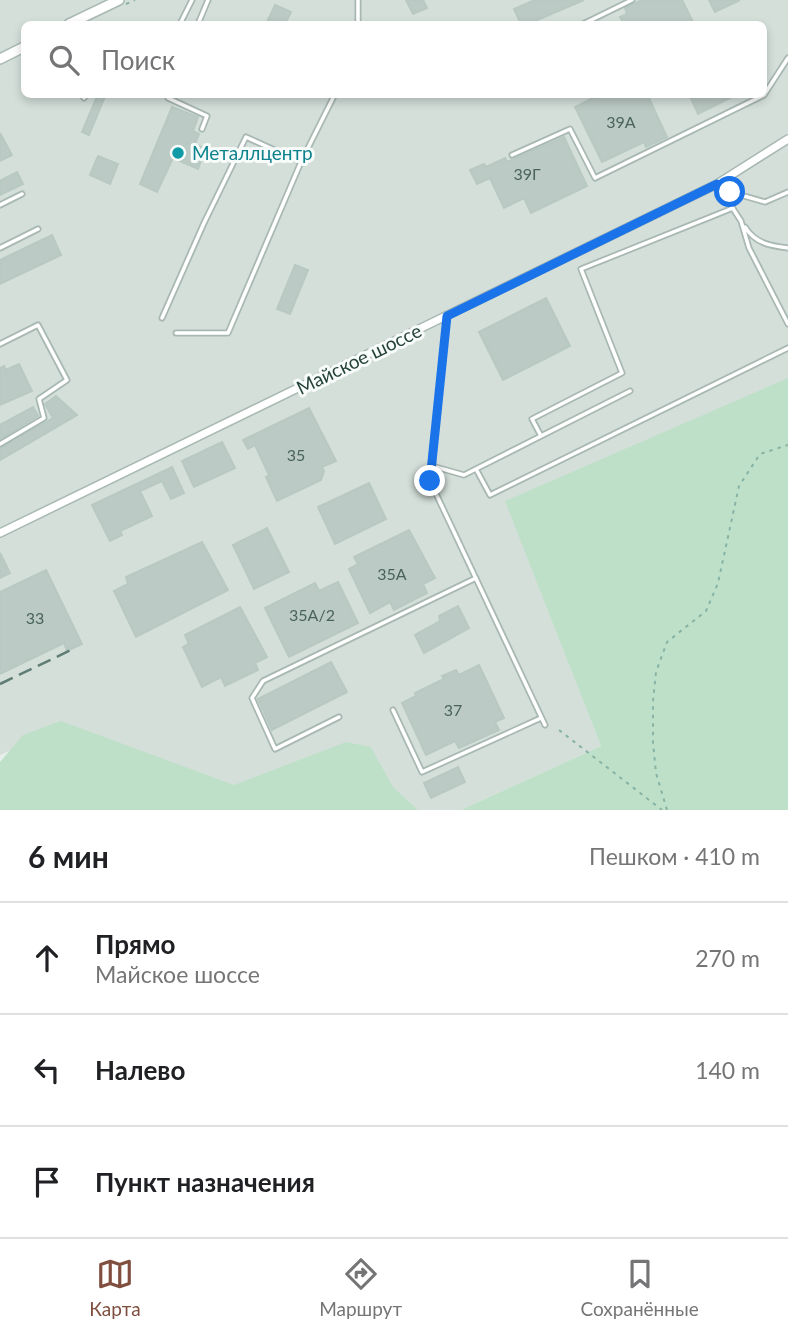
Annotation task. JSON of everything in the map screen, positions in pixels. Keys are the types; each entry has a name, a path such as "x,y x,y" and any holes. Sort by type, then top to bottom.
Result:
{"street":[{"path":"75,21 119,0"},
{"path":"0,59 21,48"},
{"name":"Майское шоссе","path":"0,534 717,184 788,139"}],"lane":[{"path":"182,21 192,0"},
{"path":"199,21 208,0"},
{"path":"358,0 358,21"},
{"path":"589,21 632,0"},
{"path":"767,90 788,58"},
{"path":"168,98 207,116 202,129"},
{"path":"176,333 228,333 301,162 333,98"},
{"path":"512,155 570,129 595,178 756,98"},
{"path":"162,318 246,137 301,162"},
{"path":"717,184 730,192 765,202 788,192"},
{"path":"717,184 750,236 759,242 788,250"},
{"path":"0,205 22,194"},
{"path":"541,436 532,419 622,373 581,269 733,208"},
{"path":"741,221 749,248 788,324"},
{"path":"0,248 38,229"},
{"path":"447,316 430,481 545,725"},
{"path":"0,344 38,325 66,380 39,399 44,418 0,444"},
{"path":"476,469 490,495 788,348"},
{"path":"432,466 464,475 629,391"},
{"path":"339,717 275,749 253,698 263,681 476,578"},
{"path":"393,710 422,772 541,718"}],"path":[{"path":"667,810 656,773 653,743 656,672 667,642 706,611 718,583 740,486 760,454 788,445"},
{"path":"559,730 662,810"}],"shaded area":[{"path":"0,0 788,0 788,381 506,501 601,746 461,810 316,810 234,785 11,750 0,755"}],"green space":[{"path":"788,378 788,810 461,810 601,746 505,501"},
{"path":"61,721 234,785 346,742 371,747 393,787 418,810 0,810 0,762 23,735"}],"building":[{"path":"406,0 423,0 427,8 413,14"},
{"path":"535,0 584,0 535,21 520,21 514,9"},
{"path":"642,0 682,0 692,21 622,21 620,17 627,14 625,8"},
{"path":"709,0 740,0 715,12"},
{"path":"275,5 291,12 286,21 267,21"},
{"path":"96,98 104,98 89,135 82,132"},
{"path":"593,98 649,98 667,137 646,147 644,142 602,162 575,107"},
{"path":"691,98 730,98 698,114"},
{"name":"Металлцентр","path":"172,107 198,117 193,131 199,134 195,144 205,149 198,169 173,158 157,192 140,184"},
{"path":"0,133 12,155 0,161"},
{"path":"564,137 587,186 531,213 524,198 504,208 490,178 477,184 470,170 484,164 486,167 505,158 507,162"},
{"path":"98,156 118,164 110,184 90,175"},
{"path":"17,172 23,184 0,195 0,181"},
{"path":"52,235 61,255 0,284 0,260"},
{"path":"295,265 308,270 290,314 277,309"},
{"path":"546,298 570,346 503,380 479,332"},
{"path":"19,364 32,391 0,405 0,368 4,366 6,370"},
{"path":"56,396 77,415 0,460 0,448 53,418 45,404"},
{"path":"33,407 38,416 0,439 0,425"},
{"path":"309,408 336,461 322,467 324,471 321,480 277,501 255,445 248,449 243,440"},
{"path":"222,442 235,468 194,487 182,461"},
{"path":"172,467 184,493 171,499 162,481 140,491 152,516 120,531 122,535 110,541 92,505"},
{"path":"369,483 386,519 335,544 318,507"},
{"path":"267,528 289,572 254,589 233,545"},
{"path":"409,530 435,578 423,584 427,593 394,610 390,602 370,613 349,569 358,564 354,557"},
{"path":"202,542 228,590 136,637 114,591 128,584 126,577"},
{"path":"0,553 10,573 0,578"},
{"path":"46,570 82,644 67,651 64,643 0,674 0,592"},
{"path":"338,582 358,623 289,657 265,608 315,583 319,591"},
{"path":"458,606 469,628 424,653 415,635 440,621 439,616"},
{"path":"240,607 267,657 255,663 258,670 225,686 221,677 202,687 183,647 189,644 185,635"},
{"path":"331,662 347,692 272,730 258,699"},
{"path":"479,665 504,718 495,722 499,730 459,748 455,741 426,755 402,703 416,696 415,693 444,679 442,676 456,670 459,675"},
{"path":"458,767 465,782 431,798 424,783"}],"railway":[{"path":"0,684 71,650"}],"place":[{"name":"Металлцентр","path":"178,153"}],"route":[{"path":"430,481 447,316 717,184 730,192"}]}
